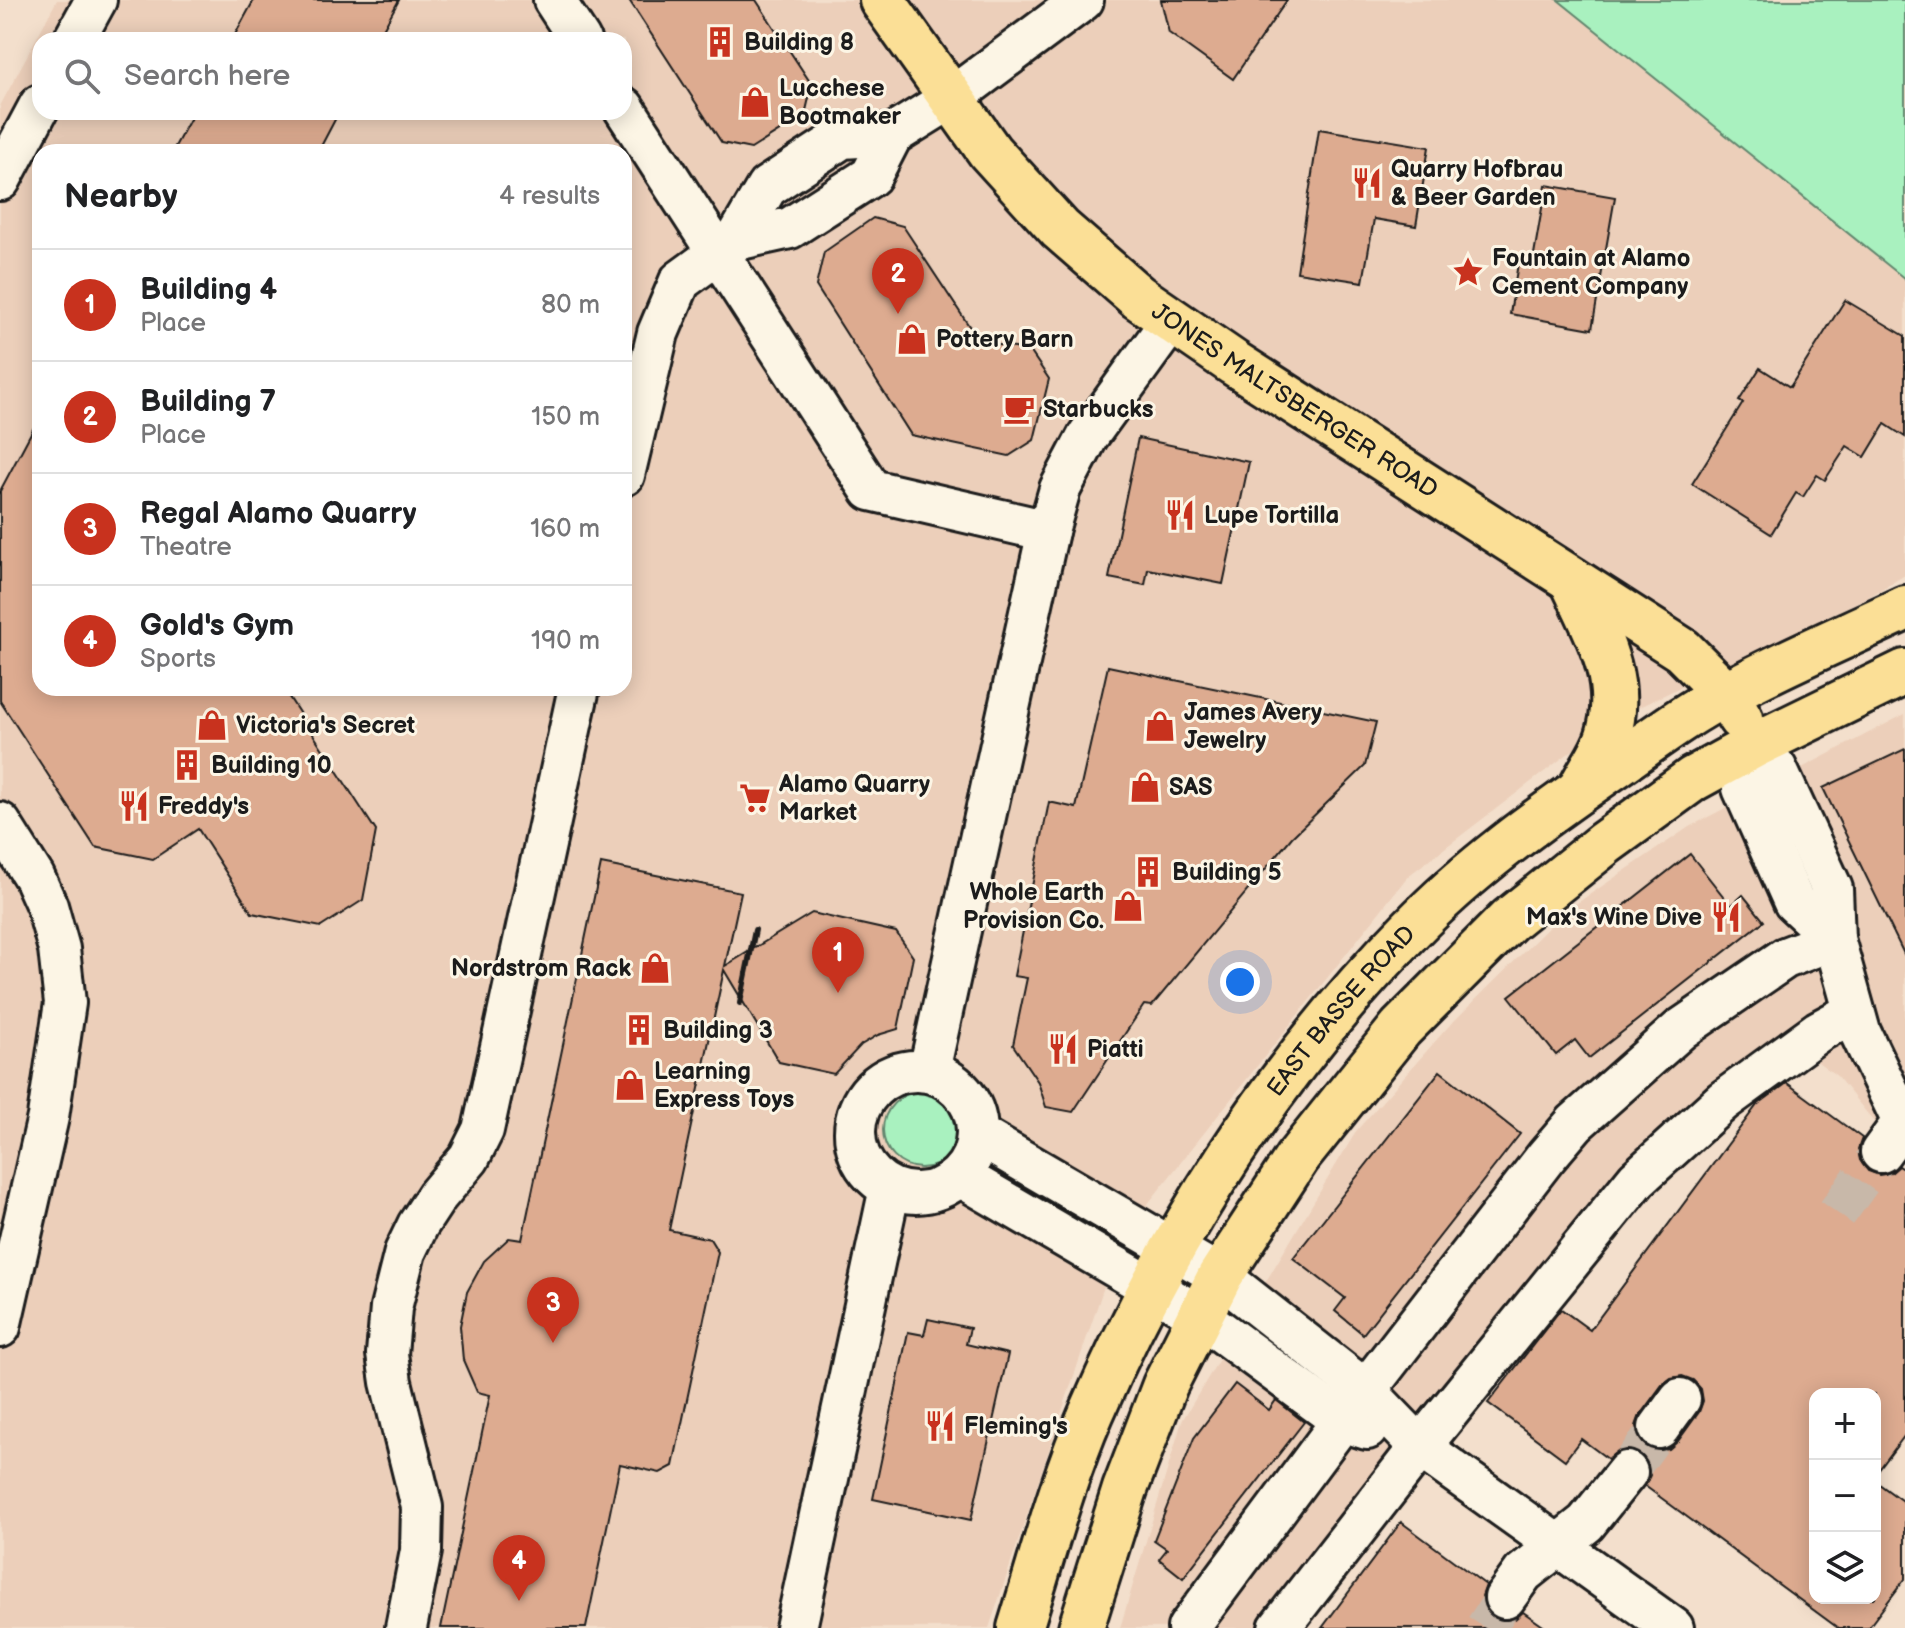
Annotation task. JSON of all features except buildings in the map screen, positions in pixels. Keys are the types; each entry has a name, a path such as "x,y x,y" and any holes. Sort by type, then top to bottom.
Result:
{"main road":[{"name":"JONES MALTSBERGER ROAD","path":"882,0 990,152 1060,229 1138,297 1247,372 1682,650 1725,693 1755,745"},
{"path":"1572,580 1608,660 1614,686 1614,710 1608,738 1579,791"},
{"name":"EAST BASSE ROAD","path":"1020,1628 1090,1417 1152,1287 1244,1135 1289,1072 1354,991 1413,927 1501,850 1579,791 1725,693 1905,608"},
{"path":"1081,1628 1131,1474 1165,1385 1220,1276 1297,1158 1392,1040 1509,920 1605,843 1693,779 1755,745 1905,672"}],"lane":[{"path":"78,32 96,0"},
{"path":"554,0 575,32"},
{"path":"632,442 658,333 680,281 728,247 790,228 871,176 892,135 950,99 1083,0"},
{"path":"632,119 728,247 871,490 1048,531"},
{"path":"0,180 32,120"},
{"path":"929,1071 1048,531 1060,489 1088,436 1172,320"},
{"path":"406,1628 423,1530 418,1484 391,1382 387,1354 397,1275 418,1225 437,1196 469,1158 483,1130 577,696"},
{"path":"1755,745 1743,788 1794,902 1834,939 1860,1032 1903,1122 1881,1152"},
{"path":"0,823 34,877 47,906 59,949 65,1003 48,1117 0,1327"},
{"path":"1188,1628 1354,1406 1575,1123 1681,1029 1785,958 1834,939"},
{"path":"1279,1628 1420,1447 1637,1179 1723,1101 1819,1031 1854,1012"},
{"path":"908,1070 929,1071 959,1087 977,1118 978,1135 972,1157 960,1176 927,1193 908,1193 890,1188 876,1179 865,1166 856,1147 854,1127 859,1106 871,1089 888,1077 908,1070"},
{"path":"978,1135 1220,1276 1354,1406"},
{"path":"960,1176 1420,1447 1673,1628"},
{"path":"796,1628 890,1188"},
{"path":"1505,1598 1523,1573 1586,1523 1627,1472"}],"shaded area":[{"name":"Alamo Quarry Market","path":"57,0 1630,0 1905,189 1905,575 1872,595 1612,720 1408,876 1120,1239 989,1628 0,1628 0,106 32,46 32,120 632,120 632,32 40,32"},
{"path":"1905,714 1905,1160 1837,1076 1803,1051 1631,1201 1306,1628 1120,1628 1182,1421 1357,1130 1447,1028 1564,912 1689,827"}],"green space":[{"path":"1558,0 1905,0 1905,279"},
{"path":"921,1092 935,1095 948,1103 956,1116 959,1130 956,1144 948,1157 935,1165 921,1168 907,1165 894,1157 886,1144 883,1130 886,1116 894,1103 907,1095"}],"tunnel":[{"path":"1837,1213 1881,1152"},
{"path":"1627,1472 1659,1428"},
{"path":"1485,1628 1505,1598"}],"railway":[{"path":"740,1003 755,930"}],"place":[{"name":"Building 8","path":"720,42"},
{"name":"Lucchese Bootmaker","path":"755,102"},
{"name":"Quarry Hofbrau & Beer Garden","path":"1367,183"},
{"name":"Fountain at Alamo Cement Company","path":"1468,272"},
{"name":"Building 7","path":"898,314"},
{"name":"Pottery Barn","path":"912,339"},
{"name":"Starbucks","path":"1019,409"},
{"name":"Lupe Tortilla","path":"1180,515"},
{"name":"Victoria's Secret","path":"212,725"},
{"name":"James Avery Jewelry","path":"1160,726"},
{"name":"Building 10","path":"187,765"},
{"name":"SAS","path":"1145,787"},
{"name":"Alamo Quarry Market","path":"755,798"},
{"name":"Freddy's","path":"134,806"},
{"name":"Building 5","path":"1148,872"},
{"name":"Whole Earth Provision Co.","path":"1128,906"},
{"name":"Max's Wine Dive","path":"1726,917"},
{"name":"Nordstrom Rack","path":"655,968"},
{"name":"Building 4","path":"838,993"},
{"name":"Building 3","path":"639,1030"},
{"name":"Piatti","path":"1063,1049"},
{"name":"Learning Express Toys","path":"630,1085"},
{"name":"Regal Alamo Quarry","path":"553,1343"},
{"name":"Fleming's","path":"940,1426"},
{"name":"Gold's Gym","path":"519,1601"}]}
